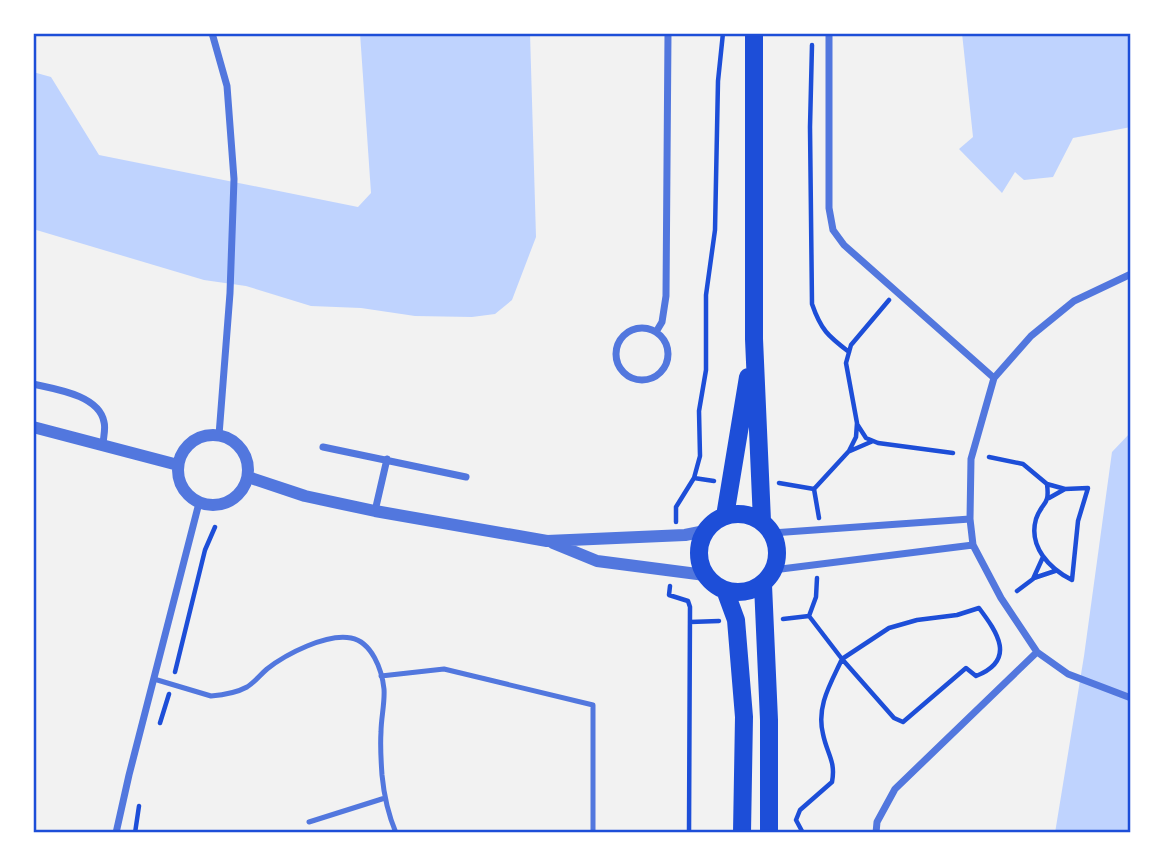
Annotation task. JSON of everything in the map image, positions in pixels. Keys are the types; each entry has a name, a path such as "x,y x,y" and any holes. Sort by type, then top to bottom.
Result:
{"main road":[{"path":"754,33 754,339 767,527 777,554 774,570 763,585 742,592 725,590 705,575 699,554 705,531 725,516 741,514 767,527"},
{"path":"725,516 754,339"},
{"path":"763,585 769,720 769,833"},
{"path":"725,590 736,620 744,717 741,833"}],"street":[{"path":"212,33 226,86 234,179 230,293 219,435"},
{"path":"656,332 662,322 666,296 668,33"},
{"path":"829,33 829,208 833,230 844,245 994,378"},
{"path":"1131,274 1074,301 1031,336 994,378 971,459 970,519 974,545 1001,598 1037,652 1068,674 1131,698"},
{"path":"640,328 656,332 667,345 667,361 663,369 650,379 633,378 620,367 617,359 619,342 631,330 640,328"},
{"path":"33,384 77,395 99,410 104,422 103,444"},
{"path":"33,427 178,465"},
{"path":"219,435 230,438 246,454 248,477 245,487 230,502 220,505 199,503 182,488 178,465 181,455 197,438 219,435"},
{"path":"323,447 466,477"},
{"path":"375,511 387,459"},
{"path":"248,477 305,496 375,511 547,541 597,561 705,575"},
{"path":"116,833 199,503"},
{"path":"767,527 970,519"},
{"path":"547,541 705,531"},
{"path":"774,570 974,545"},
{"path":"876,833 877,822 895,789 1037,652"}],"lane":[{"path":"154,679 211,696 229,693 250,685 284,658 321,641 338,636 355,639 366,646 378,663 384,689 381,733 385,798 396,833"},
{"path":"381,676 443,669 593,705 593,833"},
{"path":"309,822 385,798"}],"path":[{"path":"674,535 676,507 694,478 700,456 699,411 706,370 706,295 715,230 718,81 723,33"},
{"path":"812,33 812,304 819,325 827,336 849,352"},
{"path":"814,489 849,451 856,437 857,423 846,363 851,345 897,292"},
{"path":"857,423 866,438 873,441 953,453"},
{"path":"849,451 873,441"},
{"path":"989,457 1023,464 1047,484 1065,489 1088,488 1079,521 1072,580 1055,571 1043,557 1036,541 1036,519 1049,498 1065,489"},
{"path":"1047,484 1049,498"},
{"path":"1033,579 1043,557"},
{"path":"671,570 669,595 688,601 690,622 689,833"},
{"path":"1017,591 1033,579 1055,571"},
{"path":"765,621 809,616 842,659 894,718 903,722 965,668 976,676 988,671 999,656 1001,640 979,608 889,628 842,659 821,707 822,731 835,767 832,782 800,810 796,820 803,833"},
{"path":"690,622 736,620"}],"water":[{"path":"360,33 530,33 536,237 512,300 495,314 472,317 415,316 361,308 311,306 246,286 204,280 33,229 33,72 51,77 99,155 358,207 371,193"},
{"path":"962,33 1131,33 1131,127 1073,138 1053,177 1024,180 1015,172 1002,193 959,149 973,137"},
{"path":"1131,432 1131,833 1055,833 1084,656 1112,452"}]}
